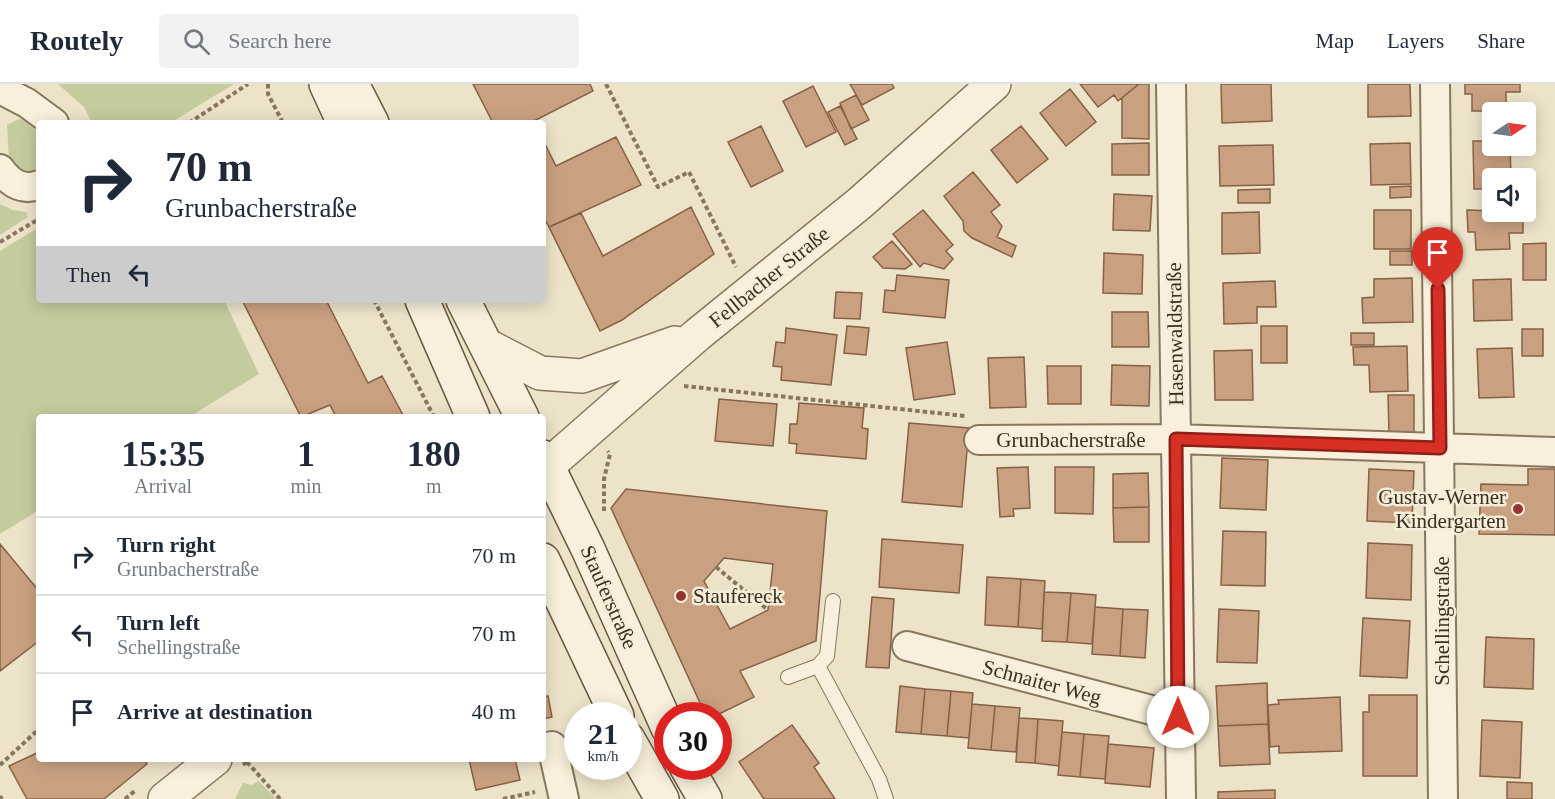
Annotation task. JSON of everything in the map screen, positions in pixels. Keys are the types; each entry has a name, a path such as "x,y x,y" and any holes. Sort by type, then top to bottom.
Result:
{"main road":[{"path":"326,84 343,120"},
{"path":"352,84 370,120"},
{"name":"Fellbacher Straße","path":"546,462 697,335 860,203 994,84"},
{"path":"423,303 472,414"},
{"path":"465,303 520,414"},
{"path":"486,345 540,373 582,376 697,335"},
{"name":"Stauferstraße","path":"546,468 588,549 656,702"},
{"name":"Stauferstraße","path":"546,566 610,702"},
{"path":"165,799 211,762"},
{"path":"642,764 662,799"},
{"path":"694,780 705,799"}],"street":[{"name":"Hasenwaldstraße","path":"1171,84 1178,717 1181,799"},
{"name":"Schellingstraße","path":"1435,84 1443,799"},
{"path":"0,89 27,103 50,120"},
{"path":"0,169 9,181 29,188 36,186"},
{"name":"Grunbacherstraße","path":"979,440 1176,439 1555,452"},
{"name":"Schnaiter Weg","path":"907,646 1178,717"},
{"path":"552,746 564,799"}],"lane":[{"path":"788,677 818,666 827,656 833,601"},
{"path":"818,666 879,779 886,799"}],"path":[{"path":"194,120 248,84"},
{"path":"268,84 268,94 281,120"},
{"path":"606,84 658,187 689,172 749,293"},
{"path":"0,242 36,221"},
{"path":"376,303 432,414"},
{"name":"Grunbacherstraße","path":"643,382 971,417 979,440"},
{"path":"716,567 768,610"},
{"path":"0,765 36,732"},
{"path":"247,762 280,799"}],"green space":[{"path":"58,84 234,84 175,120 90,120 84,107"},
{"path":"19,119 24,120 36,130 36,171 21,171 9,159 7,125"},
{"path":"0,204 13,210 26,212 28,217 0,235"},
{"path":"36,229 36,303 225,303 259,374 194,414 36,414 36,512 0,534 0,251"},
{"path":"259,781 276,799 235,799 243,783 252,785"}],"building":[{"path":"473,84 590,84 593,91 536,120 491,120"},
{"path":"850,84 892,84 894,88 862,105"},
{"path":"1080,84 1139,84 1118,101 1114,95 1098,107"},
{"path":"1139,84 1149,84 1149,139 1122,138 1122,98"},
{"path":"1221,84 1271,84 1272,121 1222,123"},
{"path":"1368,84 1410,84 1411,116 1368,117"},
{"path":"1465,84 1520,84 1520,92 1506,92 1506,102 1482,102 1482,111 1472,111 1472,94 1465,94"},
{"path":"813,86 836,132 806,147 783,101"},
{"path":"1070,89 1096,122 1066,146 1040,113"},
{"path":"856,95 869,120 851,129 840,103"},
{"path":"840,106 857,139 845,145 828,112"},
{"path":"761,126 783,171 751,187 728,142"},
{"path":"1021,126 1048,159 1017,183 991,150"},
{"path":"616,137 641,185 549,227 546,222 546,146 556,166"},
{"path":"1473,141 1482,141 1482,156 1510,156 1511,168 1482,168 1482,189 1474,189"},
{"path":"1149,143 1149,175 1112,175 1112,144"},
{"path":"1410,143 1411,184 1371,185 1370,144"},
{"path":"1273,145 1274,185 1220,186 1219,146"},
{"path":"973,172 1000,205 991,212 1002,226 997,237 1016,246 1012,257 972,238 964,231 963,221 944,196"},
{"path":"1411,186 1411,197 1390,198 1390,187"},
{"path":"1270,189 1270,203 1238,203 1238,190"},
{"path":"1114,194 1152,196 1150,231 1113,230"},
{"path":"691,207 714,254 622,320 600,331 549,227 581,213 603,256"},
{"path":"923,210 953,245 946,251 953,259 944,269 924,263 920,267 893,234"},
{"path":"1374,210 1411,210 1411,249 1374,249"},
{"path":"1467,210 1482,211 1482,222 1523,222 1523,233 1509,233 1510,249 1476,250 1475,232 1468,232"},
{"path":"1259,212 1260,253 1222,254 1222,213"},
{"path":"892,241 912,264 905,269 883,268 873,257"},
{"path":"1546,243 1546,280 1523,280 1523,244"},
{"path":"1390,251 1412,251 1412,265 1390,265"},
{"path":"1104,253 1143,255 1142,294 1103,293"},
{"path":"897,275 949,280 945,318 883,312 885,290 895,291"},
{"path":"1412,278 1413,322 1363,323 1362,298 1374,297 1374,279"},
{"path":"1511,279 1512,320 1474,321 1473,280"},
{"path":"1275,281 1276,307 1257,307 1257,323 1224,324 1223,283"},
{"path":"836,292 862,293 860,319 834,318"},
{"path":"244,303 328,303 368,383 382,376 402,414 334,414 330,405 308,414 299,414"},
{"path":"1112,312 1148,312 1149,347 1112,347"},
{"path":"847,326 869,328 866,355 844,353"},
{"path":"1261,326 1287,326 1287,363 1261,363"},
{"path":"786,328 837,335 831,385 781,380 782,367 773,366 776,342 785,343"},
{"path":"1522,329 1543,329 1543,356 1522,356"},
{"path":"1351,333 1374,333 1374,345 1351,345"},
{"path":"947,342 955,394 914,400 906,348"},
{"path":"1407,346 1408,391 1370,392 1369,365 1354,365 1353,347"},
{"path":"1512,348 1514,397 1479,398 1477,349"},
{"path":"1252,350 1253,400 1215,400 1214,351"},
{"path":"1024,357 1026,407 990,408 988,358"},
{"path":"1112,365 1150,366 1149,406 1111,405"},
{"path":"1047,366 1081,366 1081,404 1048,404"},
{"path":"1388,395 1414,395 1414,433 1389,433"},
{"path":"719,399 777,404 773,446 715,441"},
{"path":"799,403 864,408 862,428 868,429 866,459 796,453 797,444 789,443 790,424 797,424"},
{"path":"909,423 969,428 962,507 902,502"},
{"path":"1222,458 1268,460 1266,510 1220,508"},
{"path":"1028,467 1030,508 1013,509 1014,516 1000,517 997,468"},
{"path":"1055,467 1094,467 1093,514 1055,513"},
{"path":"1369,469 1414,471 1412,523 1367,521"},
{"name":"Gustav-Werner Kindergarten","path":"1528,469 1555,469 1555,535 1479,534 1481,484 1528,485"},
{"path":"1148,473 1149,507 1113,508 1113,474"},
{"name":"Staufereck","path":"626,489 827,511 816,641 740,671 754,697 732,708 732,702 700,702 611,508","holes":["724,558 773,564 768,610 730,629 704,581"]},
{"path":"1149,507 1149,542 1114,542 1113,508"},
{"path":"1223,531 1266,532 1265,586 1221,585"},
{"path":"882,539 963,545 959,593 879,587"},
{"path":"1368,543 1412,545 1411,600 1366,598"},
{"path":"0,544 36,587 36,643 0,671"},
{"path":"987,577 1021,579 1018,627 985,625"},
{"path":"1021,579 1045,581 1042,629 1018,627"},
{"path":"1044,592 1071,593 1067,642 1042,641"},
{"path":"1071,593 1096,595 1092,644 1067,642"},
{"path":"872,597 894,599 889,668 866,667"},
{"path":"1095,607 1123,609 1120,656 1092,654"},
{"path":"1123,609 1148,610 1145,658 1120,656"},
{"path":"1219,609 1259,611 1257,663 1217,662"},
{"path":"1363,618 1410,621 1407,678 1360,676"},
{"path":"1486,637 1534,639 1533,689 1484,687"},
{"path":"1267,683 1268,724 1218,726 1216,686"},
{"path":"900,686 925,689 921,734 896,732"},
{"path":"925,689 951,691 947,736 921,734"},
{"path":"951,691 973,693 969,738 947,736"},
{"path":"1369,695 1417,695 1417,776 1363,776 1363,712 1369,712"},
{"path":"546,696 548,696 552,717 546,718"},
{"path":"1340,697 1342,751 1279,753 1279,746 1270,747 1268,705 1279,704 1278,700"},
{"path":"972,704 995,706 991,750 968,748"},
{"path":"995,706 1020,708 1016,752 991,750"},
{"path":"1019,718 1038,719 1035,763 1016,762"},
{"path":"1038,719 1063,721 1059,766 1035,763"},
{"path":"1482,720 1522,722 1520,778 1480,776"},
{"path":"1268,724 1270,764 1220,766 1218,726"},
{"path":"792,725 819,763 814,767 835,799 764,799 739,762"},
{"path":"1062,732 1084,734 1080,777 1058,775"},
{"path":"1084,734 1109,736 1105,779 1080,777"},
{"path":"1108,744 1154,748 1150,787 1105,783"},
{"path":"36,753 36,762 145,762 147,764 104,799 27,799 9,766"},
{"path":"470,762 516,762 520,780 476,790"},
{"path":"1507,782 1532,783 1532,799 1507,799"},
{"path":"1275,790 1275,799 1218,799 1218,792"}],"place":[{"name":"Gustav-Werner Kindergarten","path":"1518,509"},
{"name":"Staufereck","path":"681,596"}],"route":[{"path":"1178,717 1176,439 1440,448 1438,289"}]}
